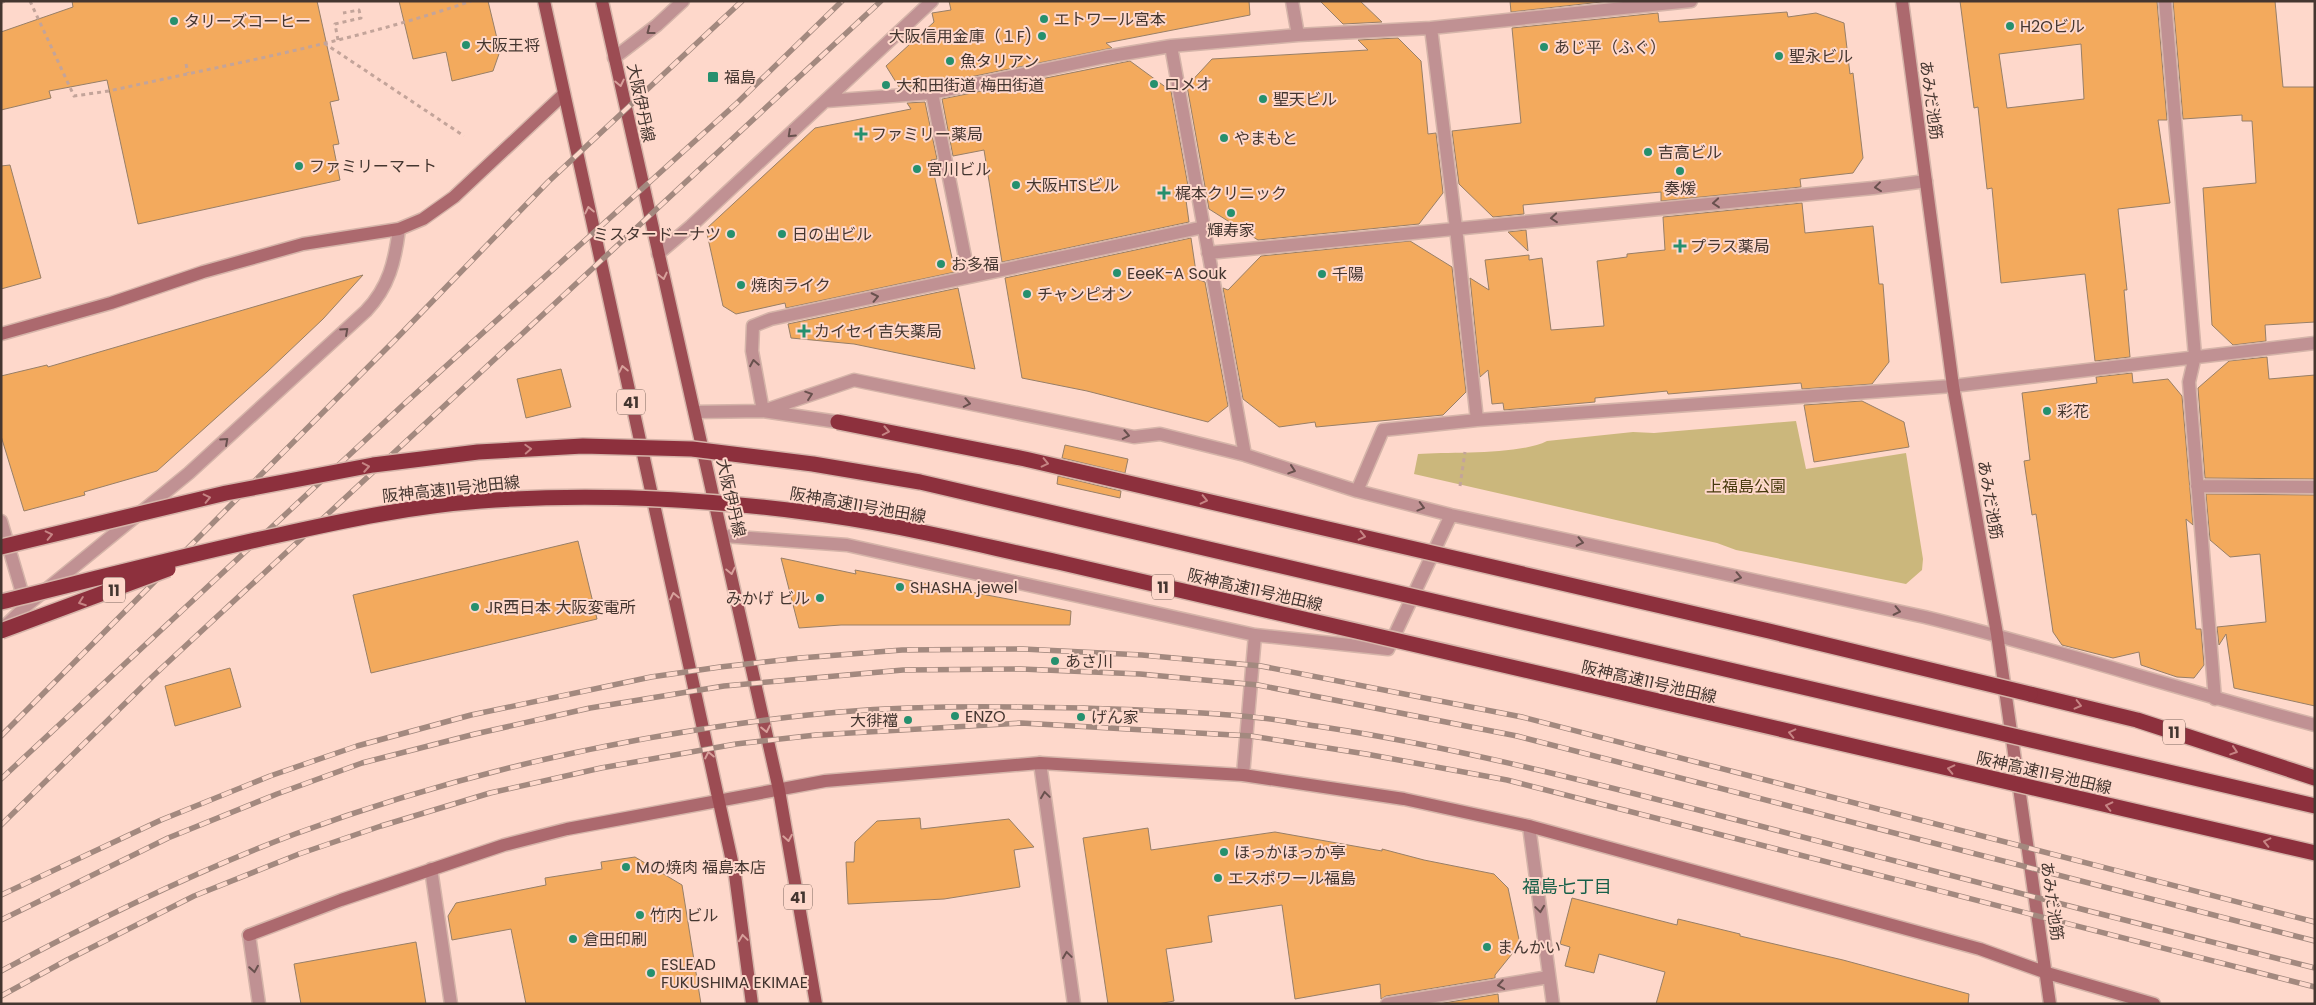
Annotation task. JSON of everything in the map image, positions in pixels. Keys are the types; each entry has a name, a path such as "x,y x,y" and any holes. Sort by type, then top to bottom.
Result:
{"highway":[{"name":"11","path":"838,422 1025,459 1992,684 2137,720 2315,778"},
{"name":"阪神高速11号池田線","path":"1,547 226,493 373,465 478,452 583,446 692,449 813,464 938,486 2315,806"},
{"name":"阪神高速11号池田線","path":"1,602 226,546 373,514 480,501 594,496 688,500 806,512 912,530 1067,565 2315,853"},
{"name":"11","path":"1,630 103,594 226,546"}],"main road":[{"name":"41","path":"544,1 735,875 752,1004"},
{"name":"大阪伊丹線","path":"602,1 658,254 724,536 779,790 816,1004"}],"street":[{"path":"614,58 658,25 683,1"},
{"path":"658,254 691,226 932,1"},
{"path":"1292,1 1298,35"},
{"path":"826,101 932,93 1095,59 1170,46 1298,35 1431,28 1691,1"},
{"name":"あみだ池筋","path":"1902,1 1953,386 1997,634 2050,1004"},
{"path":"2165,1 2195,356 2189,382 2215,699"},
{"path":"1431,28 1456,228 1477,420"},
{"path":"1170,46 1245,455"},
{"path":"932,93 969,277"},
{"path":"1,334 111,303 203,272 296,246 399,229 422,219 454,198 564,94"},
{"path":"1208,253 1873,188 1926,181"},
{"path":"763,411 752,351 753,326 771,319 1204,227"},
{"path":"1,630 26,606 189,474 378,299 386,285 394,262 399,229"},
{"path":"1357,490 1383,430 1477,420 1953,386 2315,343"},
{"path":"763,411 854,380 1134,437 1160,434 1245,455 1357,490 1452,515 1916,614 1997,634 2215,699 2315,725"},
{"path":"695,412 763,411 838,422"},
{"path":"2197,486 2315,487"},
{"path":"724,536 848,545 1255,635 1388,649 1452,515"},
{"path":"1,522 26,606"},
{"path":"1243,775 1255,635"},
{"path":"1040,763 1074,1004"},
{"path":"259,1004 249,935 341,900 504,845 567,829 825,782 1040,763 1243,775 1404,799 1529,826 1980,949 2047,973 2154,1004"},
{"path":"1529,826 1553,1004"},
{"path":"431,869 451,1004"},
{"path":"1388,1004 1549,977"}],"path":[{"path":"1,3 5,1"},
{"path":"30,1 74,96 338,40 413,21 471,1"},
{"path":"338,40 335,24 361,18 359,10 343,14"},
{"path":"324,43 464,136"},
{"path":"186,64 188,73"},
{"path":"1460,486 1465,452"}],"green space":[{"name":"上福島公園","path":"1796,421 1806,469 1906,453 1923,559 1922,570 1906,584 1736,550 1717,543 1414,474 1418,454 1503,451 1520,449 1547,441 1633,432 1654,433"}],"building":[{"path":"72,1 317,1 339,100 330,102 339,144 333,145 340,180 138,224 107,80 49,91 51,98 1,110 1,32 73,7"},
{"path":"399,1 488,1 500,51 493,71 452,81 446,52 413,59"},
{"path":"949,1 1249,1 1250,15 1106,43 1112,48 931,85 899,87 886,66 934,22 932,13 951,10"},
{"path":"1320,1 1360,1 1382,22 1343,24"},
{"path":"1510,1 1610,1 1511,12"},
{"path":"1960,1 2157,1 2167,120 2158,120 2170,203 2118,209 2127,290 2124,290 2130,357 2095,361 2085,274 2001,283 1992,188 1987,189 1978,107 1974,108","holes":["2081,44 2084,99 2007,108 1999,54"]},
{"path":"2173,1 2275,1 2283,87 2315,87 2315,322 2265,325 2266,341 2233,345 2212,325 2203,188 2256,183 2252,121 2242,121 2242,115 2183,119"},
{"path":"1787,12 1788,17 1816,13 1844,23 1850,74 1853,73 1863,158 1853,173 1800,179 1801,187 1661,201 1661,192 1523,205 1524,214 1493,217 1459,184 1452,131 1521,123 1512,28 1658,13 1659,22"},
{"path":"1398,38 1421,61 1428,134 1436,133 1443,193 1419,224 1258,240 1209,209 1187,86 1212,59 1368,50 1358,40"},
{"path":"1130,61 1171,91 1190,197 1185,193 1189,222 1002,262 984,150 953,156 942,99"},
{"path":"925,102 937,159 931,160 955,272 786,308 785,303 736,314 723,306 706,229 815,128 911,109 907,103"},
{"path":"10,165 41,278 1,289 1,166"},
{"path":"1802,203 1805,233 1873,226 1879,284 1883,284 1889,362 1872,384 1802,389 1801,383 1668,394 1667,391 1595,398 1595,402 1504,410 1503,403 1492,404 1488,370 1480,377 1470,278 1489,290 1485,260 1529,255 1529,260 1542,258 1551,330 1604,326 1597,261 1627,257 1627,254 1665,250 1663,217"},
{"path":"1526,230 1528,251 1508,232"},
{"path":"1191,238 1197,279 1205,282 1228,406 1208,422 1087,391 1022,378 1005,278"},
{"path":"1410,241 1452,267 1466,392 1443,415 1316,427 1315,422 1279,427 1243,399 1223,288 1228,290 1261,256"},
{"path":"363,275 323,319 157,471 84,492 85,495 24,511 1,436 1,376 47,365 48,367"},
{"path":"958,288 975,369 854,344 791,338 788,324"},
{"path":"2267,357 2269,379 2315,375 2315,479 2205,478 2198,388 2229,361"},
{"path":"561,369 571,407 526,418 517,379"},
{"path":"2132,373 2133,383 2168,379 2182,396 2193,525 2186,519 2196,629 2201,629 2204,665 2194,678 2177,677 2141,665 2139,652 2113,658 2062,645 2053,632 2036,514 2032,515 2024,461 2030,460 2022,393 2097,383 2096,377"},
{"path":"1862,401 1904,422 1909,447 1814,462 1804,405"},
{"path":"1065,445 1128,459 1125,473 1062,458"},
{"path":"1058,476 1121,491 1120,498 1057,484"},
{"path":"2206,494 2315,495 2315,706 2234,688 2226,634 2219,645 2217,627 2266,622 2260,554 2230,557 2210,540"},
{"name":"JR西日本 大阪変電所","path":"578,541 597,619 371,673 353,595"},
{"path":"781,558 856,574 855,570 1071,611 1070,625 841,625 799,628"},
{"path":"230,668 241,707 175,726 165,686"},
{"path":"920,818 921,829 1009,819 1034,847 1014,850 1020,887 944,899 848,904 846,862 854,862 855,842 877,821"},
{"path":"1148,828 1151,850 1275,832 1382,851 1382,849 1424,860 1494,874 1508,888 1520,944 1495,975 1495,978 1386,996 1381,999 1380,984 1295,999 1282,905 1208,916 1212,942 1166,949 1174,1001 1158,1004 1108,1004 1083,838"},
{"path":"635,857 682,885 701,1004 526,1004 511,929 452,940 448,916 456,903 546,885 545,878 602,869 601,862"},
{"path":"1572,898 1677,925 1678,919 1740,934 1740,936 1843,960 1969,994 1968,1004 1656,1004 1665,972 1599,954 1594,973 1565,966 1570,947 1560,944"},
{"path":"416,942 426,1004 301,1004 294,964"},
{"path":"1498,994 1499,1004 1438,1004"}],"railway":[{"path":"1,736 394,341 548,182 742,1"},
{"path":"1,779 403,405 737,103 842,1"},
{"path":"1,825 152,677 881,1"},
{"path":"1,895 161,820 270,776 357,746 471,715 651,677 720,667 800,658 902,650 1023,649 1142,655 1261,666 1522,717 2315,922"},
{"path":"1,920 168,838 277,794 362,763 475,734 590,708 724,686 903,670 1021,669 1140,674 1258,685 1517,736 2315,941"},
{"path":"1,971 73,933 220,864 295,834 420,792 548,759 612,745 743,723 877,709 980,707 1084,708 1231,715 1323,727 1421,744 1614,788 2315,968"},
{"path":"1,996 67,960 194,896 299,854 381,826 490,793 601,768 736,744 816,735 1021,723 1251,736 1366,754 1507,780 2315,987"}],"place":[{"name":"エトワール宮本","path":"1044,19"},
{"name":"タリーズコーヒー","path":"174,21"},
{"name":"H2Oビル","path":"2010,26"},
{"name":"大阪信用金庫（１F)","path":"1042,36"},
{"name":"大阪王将","path":"466,45"},
{"name":"あじ平（ふぐ）","path":"1544,47"},
{"name":"聖永ビル","path":"1779,56"},
{"name":"魚タリアン","path":"950,61"},
{"name":"福島","path":"713,77"},
{"name":"ロメオ","path":"1154,84"},
{"name":"大和田街道 梅田街道","path":"886,85"},
{"name":"聖天ビル","path":"1263,99"},
{"name":"ファミリー薬局","path":"861,134"},
{"name":"やまもと","path":"1224,138"},
{"name":"吉高ビル","path":"1648,152"},
{"name":"ファミリーマート","path":"299,166"},
{"name":"宮川ビル","path":"917,169"},
{"name":"奏煖","path":"1680,171"},
{"name":"大阪HTSビル","path":"1016,185"},
{"name":"梶本クリニック","path":"1164,193"},
{"name":"輝寿家","path":"1231,213"},
{"name":"ミスタードーナツ","path":"731,234"},
{"name":"日の出ビル","path":"782,234"},
{"name":"プラス薬局","path":"1680,246"},
{"name":"お多福","path":"941,264"},
{"name":"EeeK-A Souk","path":"1117,273"},
{"name":"千陽","path":"1322,274"},
{"name":"焼肉ライク","path":"741,285"},
{"name":"チャンピオン","path":"1027,294"},
{"name":"カイセイ吉矢薬局","path":"804,331"},
{"name":"彩花","path":"2047,411"},
{"name":"SHASHA jewel","path":"900,587"},
{"name":"みかげ ビル","path":"820,598"},
{"name":"JR西日本 大阪変電所","path":"475,607"},
{"name":"あさ川","path":"1055,661"},
{"name":"ENZO","path":"955,716"},
{"name":"げん家","path":"1081,717"},
{"name":"大徘襠","path":"908,720"},
{"name":"ほっかほっか亭","path":"1224,852"},
{"name":"Mの焼肉 福島本店","path":"626,867"},
{"name":"エスポワール福島","path":"1218,878"},
{"name":"竹内 ビル","path":"640,915"},
{"name":"倉田印刷","path":"573,939"},
{"name":"まんかい","path":"1487,947"},
{"name":"ESLEAD FUKUSHIMA EKIMAE","path":"651,973"}],"district":[{"name":"福島七丁目","path":"1567,886"}]}
